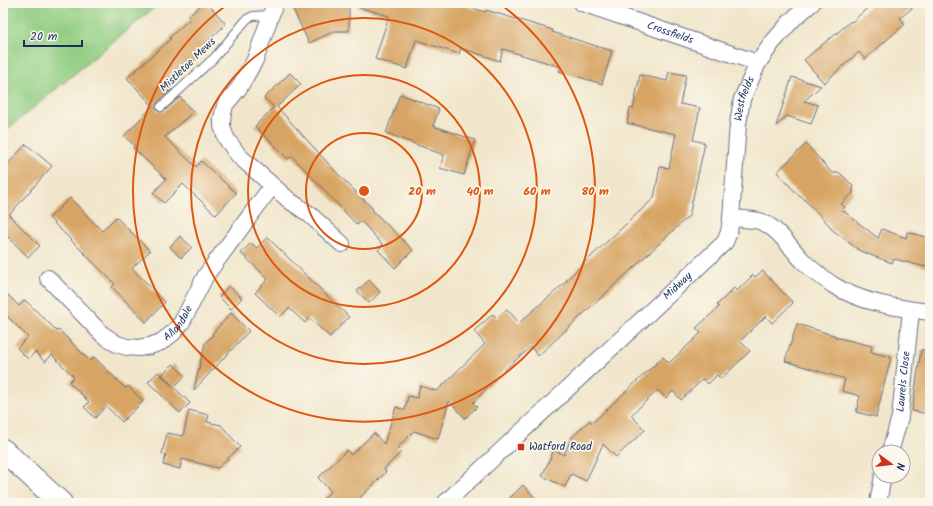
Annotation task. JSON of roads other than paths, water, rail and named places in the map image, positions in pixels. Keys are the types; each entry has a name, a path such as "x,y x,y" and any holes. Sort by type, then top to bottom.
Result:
{"main road":[{"path":"3,450 61,503"}],"street":[{"name":"Crossfields","path":"582,3 758,63"},
{"name":"Westfields","path":"731,218 738,124 742,99 758,63 772,43 792,20 812,3"},
{"path":"272,9 255,60 239,88 225,105 222,126 226,138 239,156 272,186 309,214 342,244"},
{"name":"Allandale","path":"48,278 102,334 117,344 138,348 161,342 173,333 182,322 206,275 272,186"},
{"path":"731,218 759,222 768,226 780,236 805,263 833,284 856,296 884,305 930,312"},
{"name":"Midway","path":"446,503 725,242 729,232 731,218"},
{"name":"Laurels Close","path":"892,444 900,417 911,310"},
{"path":"878,503 882,484"}],"lane":[{"name":"Mistletoe Mews","path":"160,107 214,58 247,19 272,9"}],"place":[{"name":"Watford Road","path":"521,447"}]}
